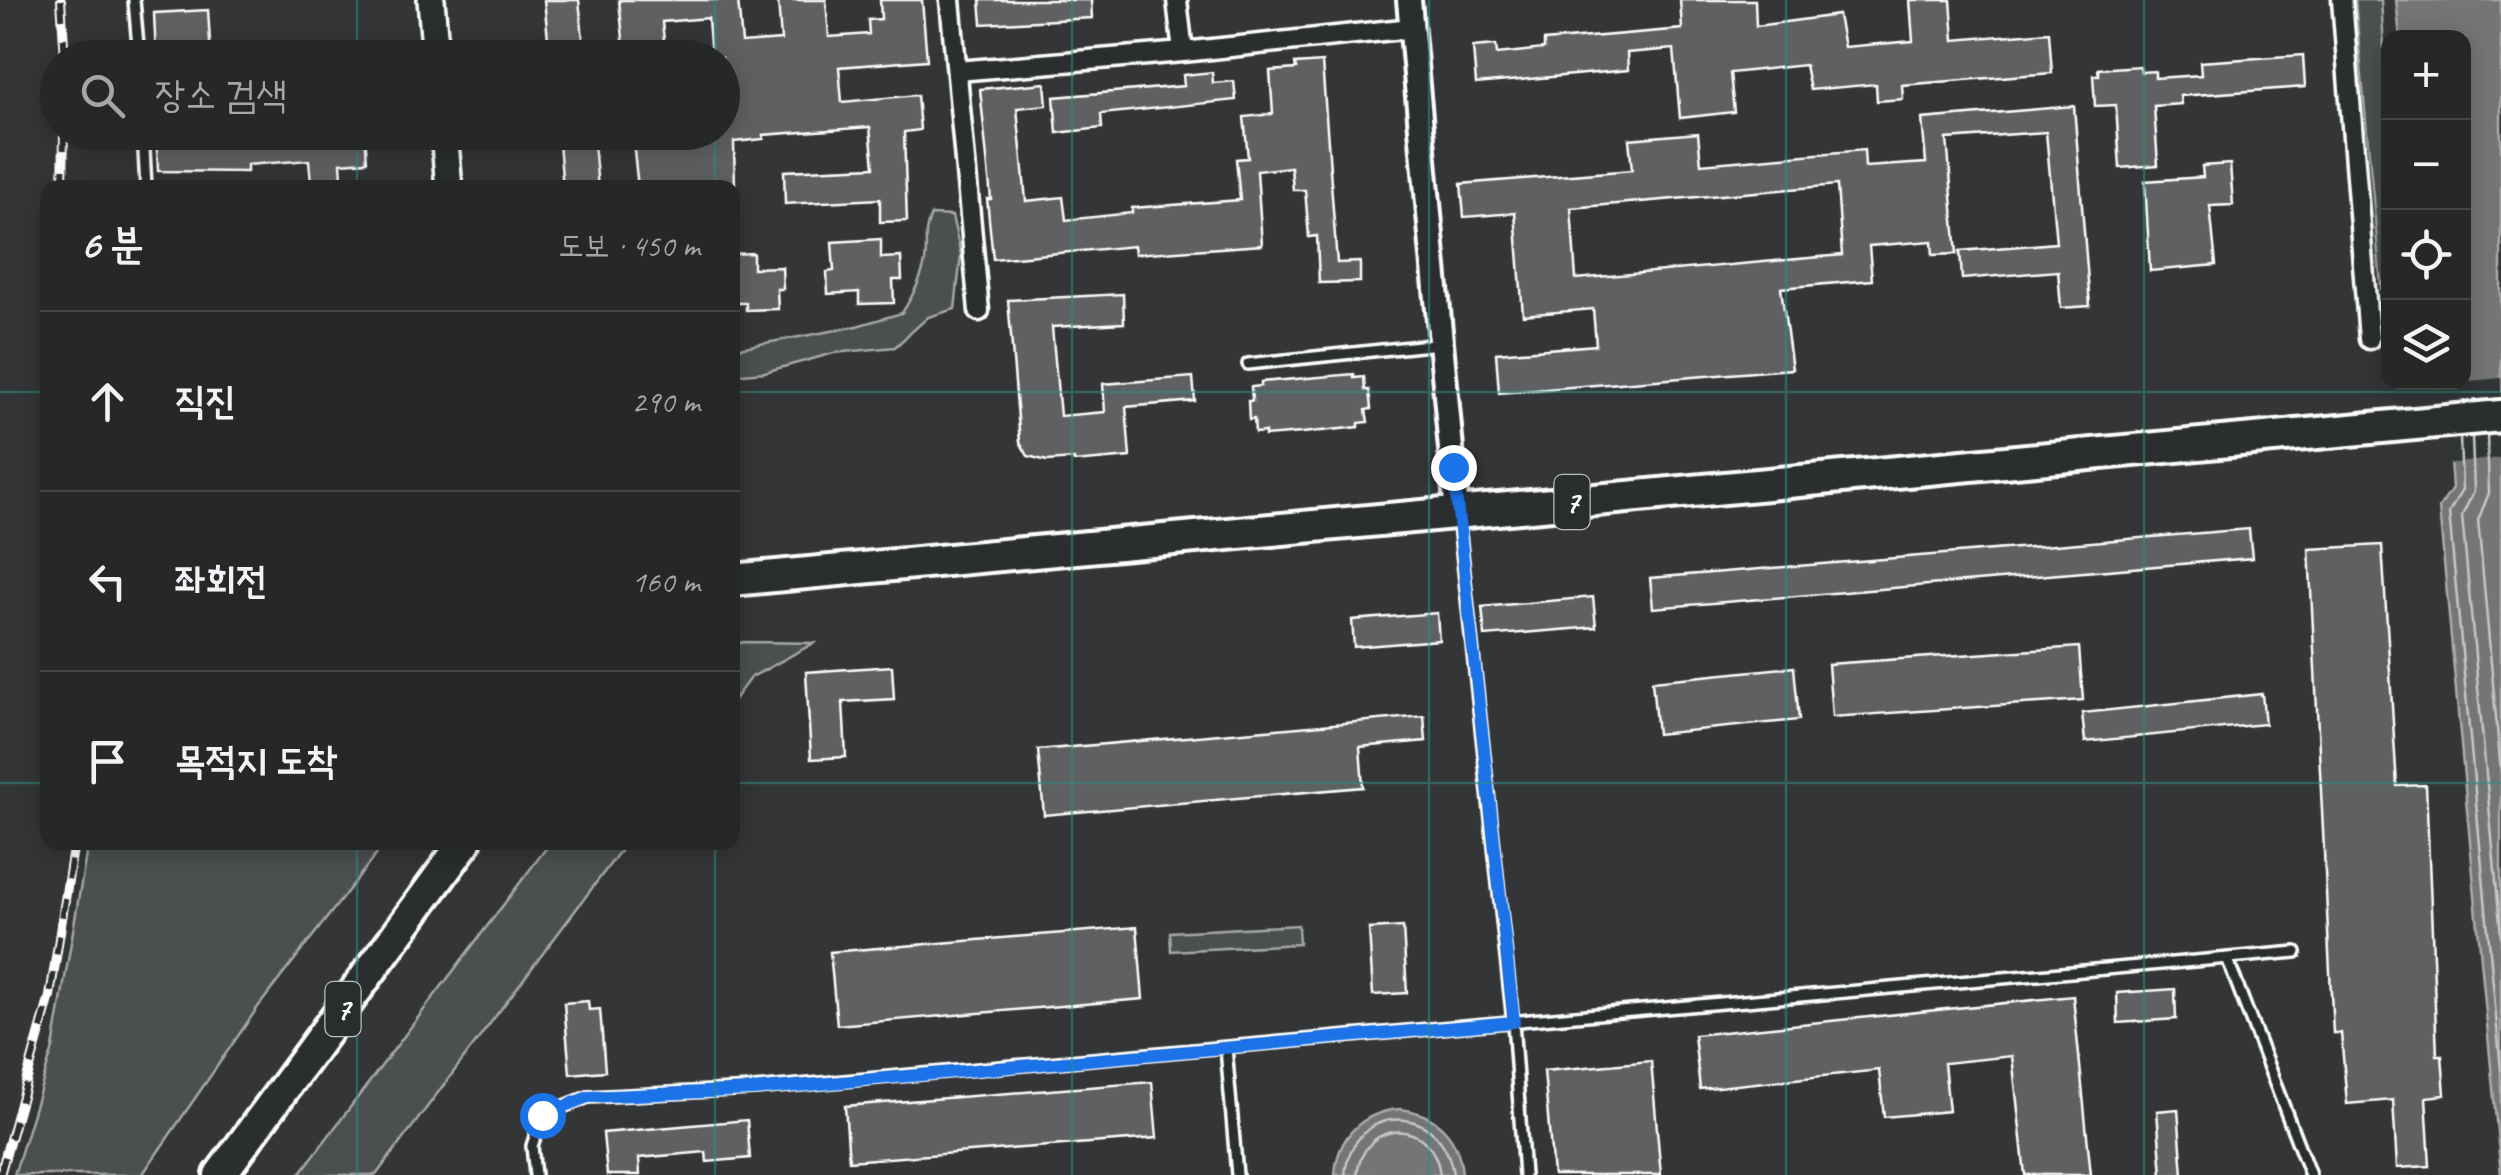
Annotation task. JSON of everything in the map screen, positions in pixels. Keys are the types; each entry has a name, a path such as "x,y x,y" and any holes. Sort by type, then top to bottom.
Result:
{"highway":[{"name":"7","path":"740,579 2501,416"},
{"name":"7","path":"220,1175 460,850"}],"main road":[{"path":"430,0 434,40"},
{"path":"446,150 449,180"}],"street":[{"path":"950,0 979,311"},
{"path":"1177,0 1183,52"},
{"path":"1410,0 1458,513"},
{"path":"2342,0 2369,339"},
{"path":"957,71 1412,28"}],"lane":[{"path":"134,0 137,40"},
{"path":"145,150 146,180"},
{"path":"1248,364 1442,343"},
{"path":"1458,513 1514,1022 1524,1175"},
{"path":"534,1175 532,1146 542,1115 588,1097 754,1090 2296,952"},
{"path":"2227,958 2310,1175"},
{"path":"1226,1048 1236,1175"}],"shaded area":[{"path":"2355,0 2381,0 2381,286"},
{"path":"931,215 952,216 961,255 955,309 928,317 895,347 834,353 765,372 740,374 740,348 853,327 902,313 923,269"},
{"path":"740,643 814,643 750,678 740,692"},
{"path":"87,850 380,850 258,1007 142,1175 14,1175 53,1048"},
{"path":"545,850 621,850 376,1175 299,1175"},
{"path":"1298,925 1299,944 1171,951 1170,932"}],"water":[{"path":"2396,0 2501,0 2501,1175 2439,508 2452,489 2446,398 2440,390 2471,390 2471,30 2399,30"},
{"path":"1400,1109 1425,1116 1444,1130 1457,1150 1462,1175 1335,1175 1341,1149 1354,1129 1374,1115"}],"pier":[{"path":"2501,378 2501,458 2446,464 2442,400 2435,390 2471,390 2471,381"}],"building":[{"path":"544,0 579,0 583,40 548,40"},
{"path":"619,0 738,0 742,43 781,40 778,0 826,0 829,37 869,34 868,20 881,19 880,0 922,0 927,60 839,67 842,102 917,95 920,130 904,132 907,221 880,222 880,199 785,204 784,171 874,167 870,127 763,135 764,139 740,141 740,40 710,40 708,18 662,22 664,40 623,40"},
{"path":"980,0 1091,0 1092,18 982,24"},
{"path":"1680,0 1755,0 1756,26 1838,15 1844,47 1913,41 1910,0 1951,0 1954,40 2049,32 2052,73 1902,85 1903,99 1877,101 1876,84 1810,90 1805,65 1730,73 1734,112 1680,118 1674,49 1627,53 1628,70 1476,84 1473,47 1496,45 1497,54 1544,49 1544,41 1682,29"},
{"path":"208,10 210,40 155,40 154,13"},
{"path":"2303,55 2305,87 2180,96 2181,104 2154,106 2158,165 2120,168 2116,105 2095,106 2093,75 2099,75 2098,69 2140,66 2141,72 2155,71 2155,78 2201,75 2200,62"},
{"path":"1322,62 1337,263 1360,262 1360,282 1319,283 1317,236 1309,237 1305,190 1293,190 1291,167 1257,171 1262,245 1135,254 1134,246 993,259 980,89 1045,83 1047,105 1017,108 1026,201 1063,197 1066,220 1132,213 1132,208 1240,200 1236,159 1248,158 1244,117 1273,114 1270,71"},
{"path":"1212,72 1213,83 1234,81 1236,100 1101,114 1102,128 1057,133 1054,97 1184,86 1183,75"},
{"path":"2074,106 2090,306 2061,308 2058,271 1962,279 1960,251 2056,243 2046,132 1947,139 1957,254 1933,255 1932,241 1869,246 1872,280 1781,288 1792,369 1499,393 1496,353 1596,345 1593,309 1523,315 1515,213 1464,217 1461,184 1632,170 1629,139 1698,133 1701,164 1864,150 1865,167 1926,163 1922,119","holes":["1837,185 1842,255 1576,279 1571,208"]},
{"path":"157,150 366,150 367,161 341,163 342,180 311,180 309,160 247,165 247,172 158,171"},
{"path":"560,150 595,150 597,180 562,180"},
{"path":"634,150 734,150 735,180 637,180"},
{"path":"2230,164 2233,205 2210,206 2216,265 2150,271 2145,181 2203,177 2202,166"},
{"path":"881,239 881,258 901,257 902,280 893,280 894,303 859,304 859,292 828,294 827,272 834,271 832,242"},
{"path":"753,253 753,268 782,267 783,289 777,289 778,309 746,310 746,303 740,303 740,254"},
{"path":"1123,294 1124,323 1052,327 1060,416 1105,412 1103,384 1193,377 1195,401 1126,407 1130,457 1074,462 1028,456 1020,442 1008,300"},
{"path":"1354,374 1354,378 1364,377 1365,390 1369,390 1368,422 1359,423 1359,427 1302,433 1255,433 1254,419 1249,420 1251,387 1261,386 1261,382"},
{"path":"2249,529 2252,558 1653,608 1650,578"},
{"path":"2382,545 2397,786 2426,785 2437,1055 2442,1055 2445,1095 2426,1097 2430,1166 2397,1168 2393,1100 2347,1104 2341,1033 2333,1033 2309,549"},
{"path":"1593,597 1596,627 1485,636 1482,607"},
{"path":"1437,613 1439,640 1354,647 1352,620"},
{"path":"2079,647 2083,700 1832,717 1828,664"},
{"path":"892,666 894,699 843,702 846,757 811,759 806,672"},
{"path":"1794,667 1799,720 1657,734 1652,681"},
{"path":"2262,694 2265,724 2085,742 2082,713"},
{"path":"1424,716 1426,741 1360,747 1363,787 1044,815 1038,750"},
{"path":"1137,927 1143,999 837,1025 830,952"},
{"path":"1403,927 1407,993 1373,995 1369,929"},
{"path":"2175,989 2176,1019 2118,1023 2117,993"},
{"path":"2073,996 2091,1175 2025,1175 2012,1056 1944,1063 1949,1111 1884,1117 1879,1070 1700,1089 1694,1035"},
{"path":"588,1001 589,1010 600,1009 605,1071 570,1074 564,1003"},
{"path":"1651,1061 1661,1175 1553,1175 1544,1071"},
{"path":"1152,1082 1157,1138 849,1161 845,1106"},
{"path":"2178,1109 2183,1175 2162,1175 2157,1111"},
{"path":"747,1120 750,1158 707,1162 706,1152 639,1158 640,1175 607,1175 603,1133"}],"railway":[{"path":"61,0 64,40"},
{"path":"63,180 64,150"},
{"path":"0,1175 50,996 73,850"}],"route":[{"path":"542,1115 588,1097 754,1090 1514,1022 1453,467"}]}
